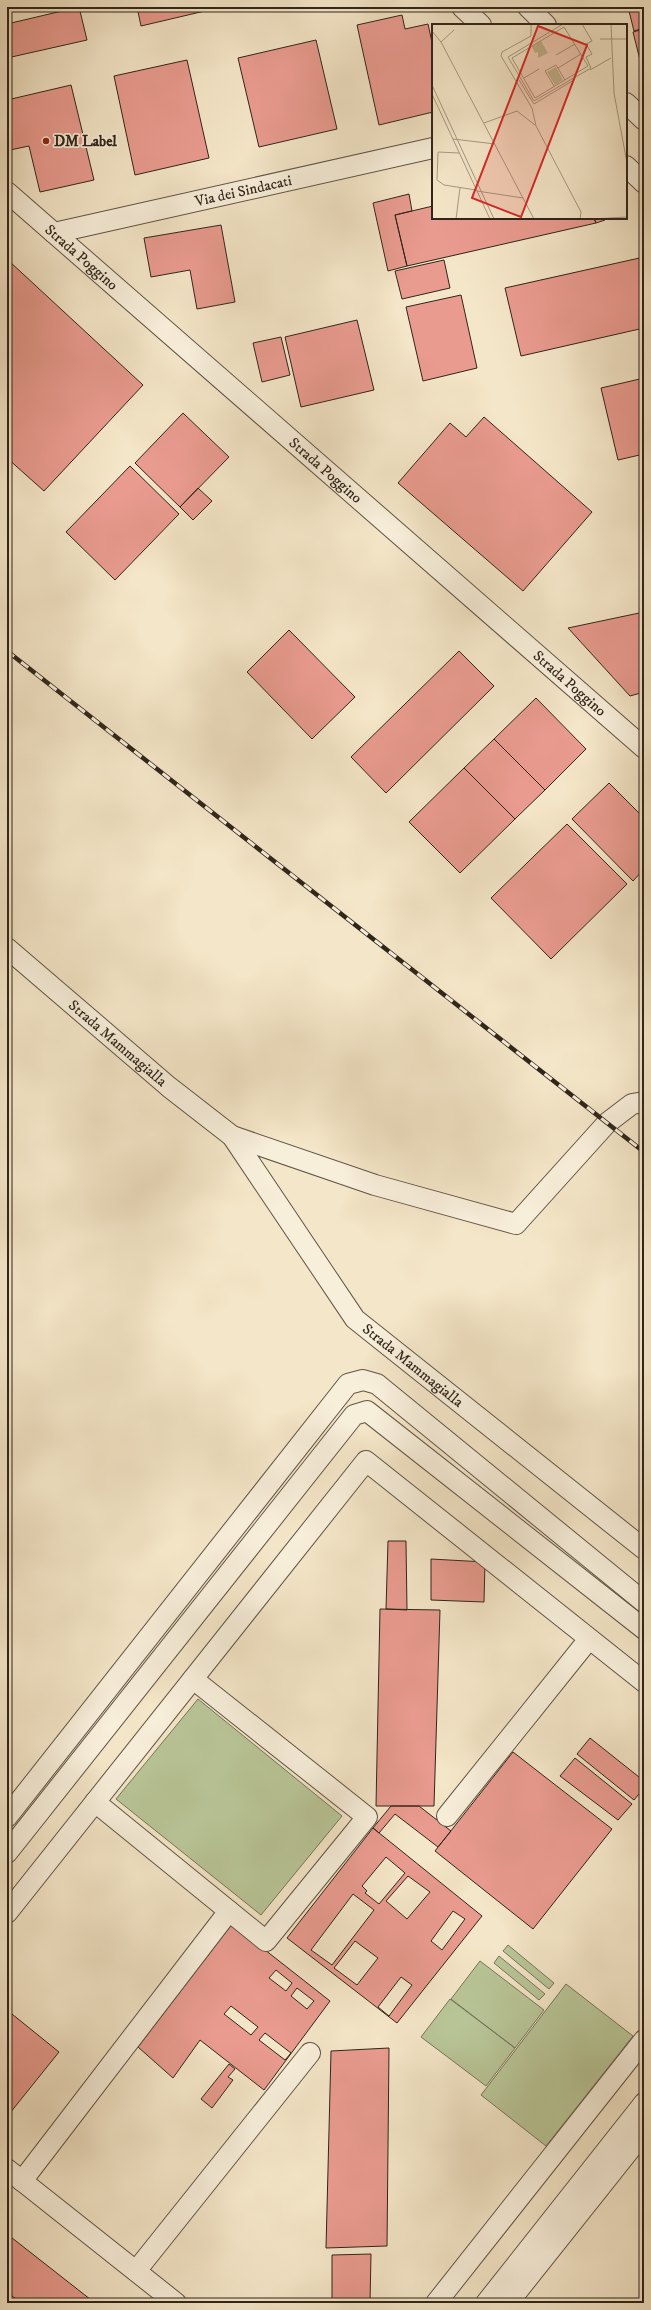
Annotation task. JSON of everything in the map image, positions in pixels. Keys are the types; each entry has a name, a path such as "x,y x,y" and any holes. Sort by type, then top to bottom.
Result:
{"street":[{"path":"462,7 480,24"},
{"path":"528,7 545,24"},
{"name":"Via dei Sindacati","path":"54,233 432,148"},
{"path":"627,167 644,183"},
{"name":"Strada Poggino","path":"7,192 639,739"},
{"name":"Strada Mammagialla","path":"7,948 169,1087 232,1136 355,1319 644,1549"},
{"name":"Strada Mammagialla","path":"232,1136 375,1185 516,1224 608,1123 632,1104 644,1102"},
{"path":"7,1818 348,1384 363,1380 377,1384 644,1602"},
{"path":"7,1853 354,1415 367,1411 644,1629"},
{"path":"7,1913 366,1460 644,1682"},
{"path":"447,1816 589,1639"},
{"path":"95,1802 266,1941 367,1817 193,1679"},
{"path":"176,2303 15,2175 229,1911"},
{"path":"436,2303 644,2040"},
{"path":"136,2272 310,2053"},
{"path":"486,2303 644,2103"},
{"path":"508,2303 644,2132"}],"green space":[{"path":"198,1699 342,1816 261,1915 116,1799"},
{"path":"508,1945 554,1983 549,1989 503,1951"},
{"path":"499,1956 545,1994 539,2000 494,1963"},
{"path":"480,1961 544,2010 515,2048 451,1999"},
{"path":"566,1984 633,2036 546,2146 481,2095"},
{"path":"450,1999 515,2048 486,2086 421,2037"}],"building":[{"path":"79,7 87,40 7,58 7,24"},
{"path":"137,7 208,7 209,10 141,26"},
{"path":"628,7 644,7 644,28 634,31"},
{"path":"402,15 405,29 428,24 432,42 432,112 379,125 357,25"},
{"path":"644,29 644,67 642,68 633,32"},
{"path":"316,40 337,129 259,147 238,58"},
{"path":"187,60 209,158 135,175 114,76"},
{"name":"DM Label","path":"71,85 94,180 40,192 29,146 10,150 7,136 7,100"},
{"path":"409,194 412,211 395,215 407,266 388,271 373,203"},
{"path":"432,206 432,219 594,219 596,223 407,266 395,215"},
{"path":"594,219 605,219 605,220 596,223"},
{"path":"221,225 235,302 197,309 190,270 151,277 144,238"},
{"path":"644,257 644,328 521,356 505,288"},
{"path":"444,260 450,288 402,299 395,271"},
{"path":"9,261 143,385 44,491 7,458 7,263"},
{"path":"461,295 477,368 423,381 406,307"},
{"path":"357,320 374,390 301,407 285,337"},
{"path":"281,337 290,375 262,382 253,343"},
{"path":"644,378 644,454 618,460 601,388"},
{"path":"183,413 229,457 180,507 135,463"},
{"path":"484,417 592,512 523,591 398,483 450,423 466,437"},
{"path":"130,466 179,514 115,580 66,532"},
{"path":"198,488 212,501 193,520 180,507"},
{"path":"644,612 644,692 630,696 568,628"},
{"path":"289,630 355,697 312,739 247,672"},
{"path":"459,651 494,686 386,793 351,757"},
{"path":"536,698 586,749 545,790 494,739"},
{"path":"494,739 545,790 515,819 464,768"},
{"path":"464,768 515,819 460,873 409,822"},
{"path":"609,783 644,818 644,869 633,881 572,819"},
{"path":"567,824 627,884 551,959 491,898"},
{"path":"388,1541 406,1541 407,1610 386,1609"},
{"path":"431,1559 485,1562 484,1602 431,1600"},
{"path":"380,1609 440,1610 434,1806 376,1806"},
{"path":"590,1738 644,1781 644,1788 634,1800 577,1754"},
{"path":"513,1752 612,1829 533,1929 435,1851"},
{"path":"575,1758 632,1804 618,1820 560,1776"},
{"path":"391,1806 419,1806 451,1831 438,1847 395,1814 379,1833 373,1828"},
{"path":"373,1828 482,1916 397,2023 287,1938","holes":["386,1857 405,1873 379,1904 365,1893 367,1891 362,1886","408,1876 430,1892 407,1919 386,1901","353,1894 374,1910 332,1965 311,1950","453,1911 465,1919 442,1950 431,1941","355,1941 378,1958 357,1985 334,1968","401,1977 412,1985 389,2016 378,2007"]},
{"path":"232,1924 330,2001 264,2090 200,2040 173,2078 138,2047","holes":["276,1970 292,1983 286,1991 269,1978","297,1988 314,2001 307,2009 291,1996","231,2006 258,2027 251,2035 224,2014","265,2033 291,2053 285,2060 259,2040"]},
{"path":"7,2010 59,2052 10,2113 7,2111"},
{"path":"389,2048 387,2246 326,2248 331,2051"},
{"path":"229,2064 235,2069 228,2077 233,2080 212,2108 201,2099"},
{"path":"7,2234 95,2303 21,2303 7,2292"},
{"path":"371,2254 370,2303 332,2303 332,2255"}],"railway":[{"path":"7,651 644,1152"}],"place":[{"name":"DM Label","path":"46,141"}]}
